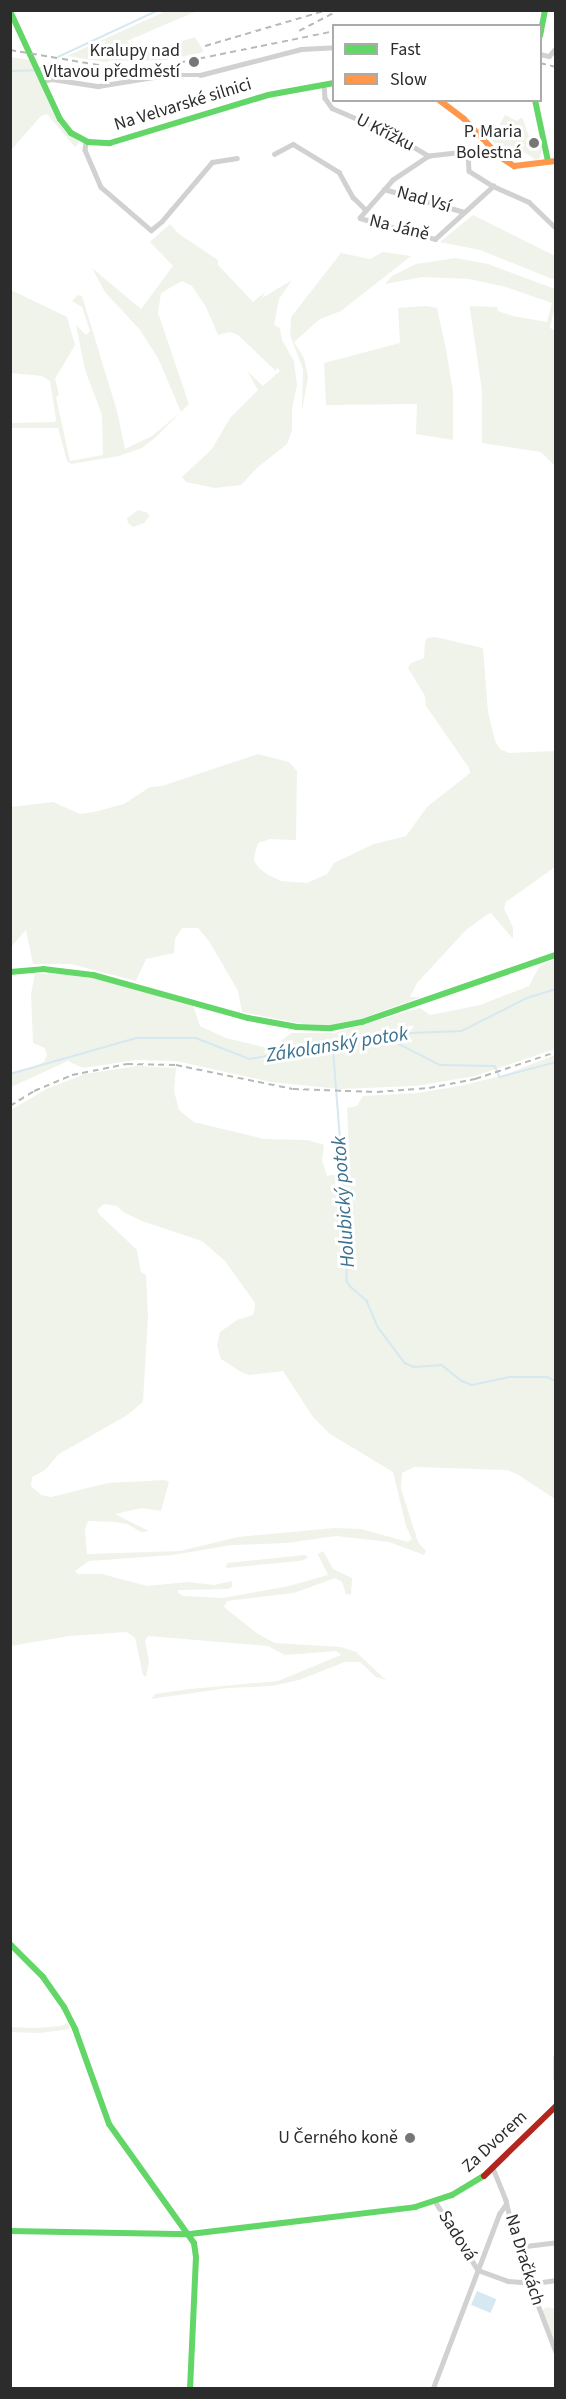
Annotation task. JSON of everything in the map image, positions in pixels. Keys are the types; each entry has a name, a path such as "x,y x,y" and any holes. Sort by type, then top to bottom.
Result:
{"main road":[{"path":"542,26 545,10"},
{"path":"10,11 65,127 86,142"},
{"name":"Na Velvarské silnici","path":"86,142 110,143 259,97 332,83"},
{"path":"442,102 464,119 492,149 514,166 552,161 536,102"},
{"path":"10,972 42,969 93,975 248,1018 297,1027 331,1028 363,1022 555,955"},
{"path":"10,1944 43,1977 64,2007 75,2029 109,2124 190,2235 196,2257 190,2388"},
{"name":"Za Dvorem","path":"10,2231 190,2235 381,2212 435,2201 471,2186 493,2168 555,2106"}],"street":[{"path":"43,81 52,79 98,86 167,75 200,75 301,49 332,46"},
{"path":"542,54 549,56 555,48"},
{"name":"U Křížku","path":"324,84 326,98 332,108 390,133 429,156"},
{"path":"86,142 85,150 101,187 151,230 212,162 237,158"},
{"path":"274,154 292,144 339,172 353,198 366,210"},
{"name":"U Křížku","path":"360,218 384,189 429,156 492,149"},
{"path":"468,152 469,171 493,186 529,202 555,228"},
{"path":"464,212 493,186"},
{"name":"Nad Vsí","path":"384,189 464,212"},
{"name":"Na Jáně","path":"360,218 435,238 464,212"},
{"path":"555,2057 555,2078"},
{"name":"Na Dračkách","path":"493,2168 555,2352"},
{"name":"Sadová","path":"435,2201 478,2270"},
{"path":"433,2388 499,2214 506,2204"},
{"path":"518,2247 555,2242"},
{"path":"478,2270 508,2281 555,2280"}],"shaded area":[{"path":"166,11 197,11 127,41 135,51 149,52 195,37 204,52 167,60 105,62 67,56"},
{"path":"11,57 31,60 62,127 80,142 75,147 47,114 41,116 11,150"},
{"path":"505,115 517,121 522,117 530,139 539,138 542,148 540,158 536,160 524,152 502,150 491,140"},
{"path":"473,215 555,256 555,280 480,250 440,242"},
{"path":"170,224 179,234 218,260 218,265 253,302 265,292 262,298 292,280 279,299 274,325 280,328 282,340 294,361 297,385 292,408 292,430 287,444 257,468 241,485 215,488 186,482 182,477 212,449 230,418 258,390 247,371 263,386 280,371 277,367 276,371 238,335 230,332 218,335 206,307 192,286 182,281 161,293 158,313 189,404 181,412 158,358 140,330 105,292 92,268 141,309 173,266 150,242"},
{"path":"383,252 411,256 341,311 320,319 294,342 304,358 308,377 302,411 303,369 290,335 291,317 341,253 370,259"},
{"path":"456,258 488,264 555,289 555,307 550,328 556,331 555,466 541,452 482,443 482,391 470,309 470,306 497,307 498,311 513,316 547,322 552,303 506,287 469,279 422,277 385,284 392,276 416,264"},
{"path":"11,290 67,317 75,345 55,379 59,394 56,397 70,461 103,455 102,415 85,370 76,325 86,335 90,331 82,307 72,301 78,295 82,296 117,411 125,449 152,436 181,412 142,448 119,456 71,464 67,461 58,428 11,428 11,423 55,422 56,419 50,381 42,376 11,373"},
{"path":"426,306 437,308 446,349 453,391 453,440 416,434 417,404 326,405 324,363 400,343 398,308"},
{"path":"138,510 148,513 149,517 144,523 133,527 128,523 127,518"},
{"path":"435,637 483,648 488,712 495,741 500,749 509,753 555,751 555,867 506,902 504,908 513,928 513,939 491,913 488,914 466,930 417,983 410,997 421,997 341,1025 303,1024 242,1012 238,991 209,941 198,928 182,928 175,939 174,953 146,959 136,981 71,964 33,964 26,930 11,947 11,807 53,802 80,814 94,812 124,804 150,787 162,786 258,754 289,762 297,771 296,840 270,839 258,843 255,853 254,861 268,875 281,881 307,883 327,874 334,863 374,844 406,836 427,807 470,773 469,768 426,706 425,696 408,668 411,663 424,658 427,638"},
{"path":"555,959 555,1049 475,1076 416,1086 340,1089 271,1082 176,1061 136,1060 83,1068 68,1061 11,1087 10,1073 44,1062 47,1055 45,1048 33,1043 31,994 35,974 76,974 193,1005 200,1026 226,1038 271,1049 291,1033 334,1033 420,1008 430,1015 480,1005 529,986 539,967"},
{"path":"555,1055 555,1499 507,1470 414,1467 402,1473 401,1489 418,1542 426,1551 424,1555 389,1542 336,1536 287,1543 232,1545 173,1555 89,1561 75,1571 78,1574 102,1574 147,1586 188,1582 214,1585 232,1581 232,1587 228,1589 178,1590 178,1593 184,1596 223,1598 289,1586 328,1575 318,1554 323,1551 333,1569 352,1578 351,1595 346,1594 342,1582 335,1578 294,1593 227,1601 224,1607 258,1634 275,1643 341,1647 356,1652 386,1680 376,1677 360,1662 345,1662 299,1680 272,1686 228,1688 151,1699 155,1694 190,1689 278,1681 341,1655 336,1651 285,1655 268,1646 148,1636 145,1640 149,1661 146,1677 143,1675 135,1638 127,1632 69,1636 11,1646 11,1110 46,1089 85,1074 137,1066 176,1068 174,1091 179,1110 194,1122 264,1139 308,1140 324,1145 322,1160 327,1176 350,1172 347,1108 357,1106 363,1096 417,1093 460,1086 504,1075","holes":["104,1204 117,1206 123,1212 142,1221 202,1241 225,1261 255,1303 255,1307 253,1315 237,1320 220,1332 217,1346 221,1359 249,1375 283,1371 313,1417 330,1434 393,1472 406,1526 412,1539 408,1542 361,1529 334,1528 238,1537 180,1551 87,1554 85,1530 88,1521 115,1522 127,1524 141,1532 149,1531 115,1514 142,1508 161,1511 169,1482 165,1480 108,1483 51,1497 41,1495 31,1486 32,1477 45,1470 59,1454 126,1416 143,1402 148,1316 146,1275 141,1272 137,1250 97,1210"]},
{"path":"305,1555 308,1558 300,1561 226,1568 227,1563"},
{"path":"68,2022 70,2029 40,2033 11,2032 11,2027 62,2026"},
{"path":"477,2291 496,2299 490,2313 471,2305"},
{"path":"546,2307 555,2309 555,2347 541,2312"}],"waterway":[{"path":"58,57 159,10"},
{"path":"38,69 52,63"},
{"path":"10,71 34,70"},
{"name":"Zákolanský potok","path":"10,1074 136,1038 196,1038 250,1059 386,1034 462,1031 527,998 556,989"},
{"path":"387,1035 391,1040 440,1065 495,1066 500,1077 556,1062"},
{"name":"Holubický potok","path":"333,1043 347,1223 347,1281 350,1286 367,1301 378,1327 405,1363 414,1367 442,1365 462,1381 472,1385 509,1377 547,1377 556,1381"}],"railway":[{"path":"205,46 327,10"},
{"path":"299,31 339,10"},
{"path":"10,50 109,67 148,69 332,31"},
{"path":"542,64 556,67"},
{"path":"10,1106 34,1091 72,1075 127,1064 176,1065 293,1089 377,1092 429,1088 475,1079 556,1052"}],"traffic: fast":[{"path":"542,26 545,10"},
{"path":"10,11 60,119 71,133 88,142 110,143 268,95 332,83"},
{"path":"535,102 548,161"},
{"path":"10,972 43,969 93,975 248,1018 297,1027 331,1028 362,1022 556,955"},
{"path":"10,1944 43,1977 64,2007 75,2029 109,2124 194,2243 196,2257 190,2388"},
{"path":"10,2231 190,2234 415,2207 452,2195 484,2176"}],"traffic: slow":[{"path":"442,102 464,119 500,157 514,166 556,161"}],"traffic: jam":[{"path":"484,2176 556,2106"}],"place":[{"name":"Kralupy nad Vltavou předměstí","path":"194,62"},
{"name":"P. Maria Bolestná","path":"534,143"},
{"name":"U Černého koně","path":"410,2138"}]}
